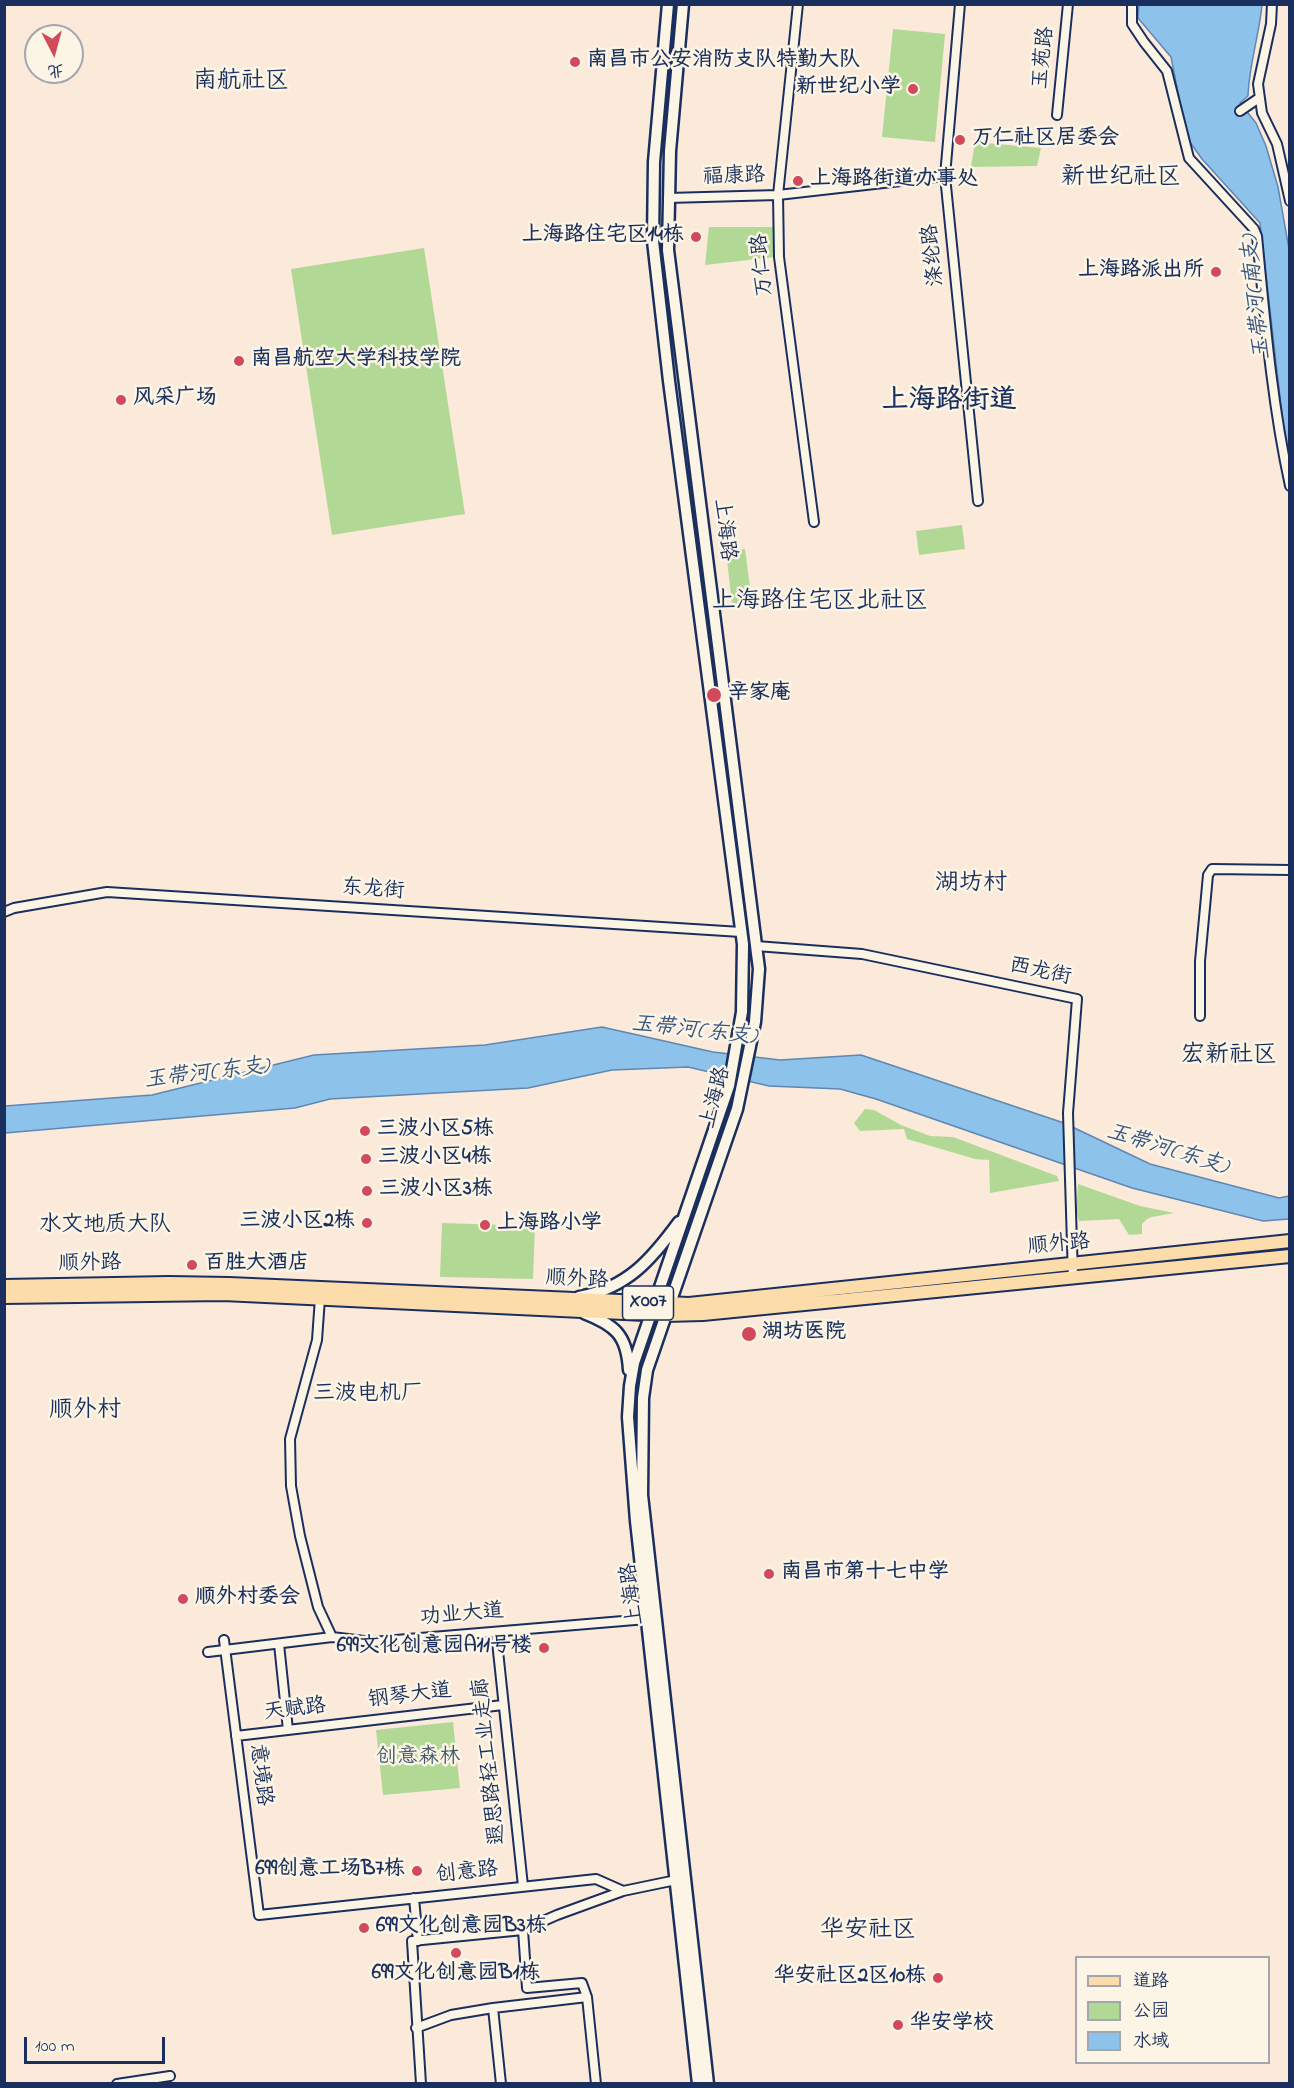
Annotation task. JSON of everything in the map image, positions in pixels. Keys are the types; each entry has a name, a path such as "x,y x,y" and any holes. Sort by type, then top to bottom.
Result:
{"main road":[{"name":"上海路","path":"668,4 654,162 653,241 669,381 741,932 742,1012 729,1086 634,1363 628,1417 647,1619 698,2084"},
{"name":"上海路","path":"683,4 668,198 668,250 759,969 755,1022 737,1109 647,1370 643,1398 642,1495 708,2084"},
{"path":"564,1299 588,1295 609,1288 634,1274 658,1250 686,1212"},
{"name":"顺外路","path":"4,1286 229,1284 564,1299 653,1309 714,1312 1072,1271 1290,1241"},
{"name":"顺外路","path":"1072,1271 1290,1256"},
{"name":"顺外路","path":"4,1298 223,1294 580,1312 653,1309"},
{"path":"580,1312 606,1322 619,1334 626,1347 630,1386"}],"street":[{"name":"万仁路","path":"798,4 778,195 779,256 814,522"},
{"name":"涤纶路","path":"960,4 945,176 978,501"},
{"name":"玉苑路","path":"1057,115 1068,4"},
{"path":"1132,4 1132,24 1167,71 1189,158 1254,229 1257,236 1266,332 1290,486"},
{"path":"1272,4 1271,24 1258,84 1259,98 1262,113 1276,144 1290,201"},
{"path":"1240,111 1259,98"},
{"path":"1185,146 1193,140"},
{"name":"福康路","path":"668,198 778,195 945,176"},
{"path":"1200,1016 1200,961 1208,875 1212,869 1290,870"},
{"name":"东龙街","path":"4,912 14,908 107,892 741,932"},
{"name":"西龙街","path":"756,946 862,954 1077,999 1068,1113 1072,1271"},
{"path":"320,1298 318,1340 290,1440 291,1486 300,1536 318,1607 333,1637"},
{"name":"功业大道","path":"208,1652 333,1637 372,1642 647,1619"},
{"name":"遐思路轻工业走廊","path":"495,1632 523,1886"},
{"name":"意境路","path":"224,1640 259,1915"},
{"path":"279,1644 288,1730"},
{"name":"钢琴大道","path":"357,1722 503,1705"},
{"name":"天赋路","path":"236,1736 357,1722"},
{"name":"创意路","path":"259,1915 596,1879 623,1891"},
{"path":"421,2084 412,1941 523,1930 623,1891 676,1880"},
{"path":"414,1898 418,1941"},
{"path":"523,1930 527,1988 582,1983 587,1997 596,2084"},
{"path":"416,2028 451,2015 587,1997"},
{"path":"493,2008 501,2084"},
{"path":"117,2084 170,2076"}],"green space":[{"path":"893,29 945,34 935,142 882,137"},
{"path":"975,142 1041,148 1037,166 971,167"},
{"path":"709,227 774,227 774,257 705,265"},
{"path":"424,248 465,514 332,535 291,269"},
{"path":"962,525 965,549 919,555 916,531"},
{"path":"745,549 752,602 732,604 726,551"},
{"path":"865,1109 874,1110 901,1125 930,1136 953,1137 1057,1176 1059,1181 990,1193 989,1160 975,1159 907,1139 904,1129 860,1131 854,1123"},
{"path":"1078,1184 1140,1206 1174,1213 1147,1219 1142,1224 1142,1234 1129,1235 1119,1219 1079,1221 1076,1209"},
{"path":"442,1223 535,1226 533,1279 440,1277"},
{"name":"创意森林","path":"453,1722 460,1788 383,1795 376,1730"}],"water":[{"path":"1139,5 1262,5 1248,96 1240,103 1256,123 1266,146 1278,187 1289,249 1289,476 1260,223 1202,159 1187,138 1171,57 1138,18"},
{"path":"602,1027 713,1052 780,1060 861,1055 1064,1123 1150,1164 1279,1198 1289,1196 1289,1219 1263,1221 1132,1188 876,1099 840,1089 769,1086 688,1067 612,1070 528,1088 330,1099 295,1108 5,1133 5,1106 152,1095 314,1055 485,1045"}],"place":[{"name":"南昌市公安消防支队特勤大队","path":"575,62"},
{"name":"新世纪小学","path":"913,89"},
{"name":"万仁社区居委会","path":"960,140"},
{"name":"上海路街道办事处","path":"798,181"},
{"name":"上海路住宅区14栋","path":"696,237"},
{"name":"上海路派出所","path":"1216,272"},
{"name":"南昌航空大学科技学院","path":"239,361"},
{"name":"风采广场","path":"121,400"},
{"name":"辛家庵","path":"714,695"},
{"name":"三波小区5栋","path":"365,1131"},
{"name":"三波小区4栋","path":"366,1159"},
{"name":"三波小区3栋","path":"367,1191"},
{"name":"三波小区2栋","path":"367,1223"},
{"name":"上海路小学","path":"485,1225"},
{"name":"百胜大酒店","path":"192,1265"},
{"name":"湖坊医院","path":"749,1334"},
{"name":"南昌市第十七中学","path":"769,1574"},
{"name":"顺外村委会","path":"183,1599"},
{"name":"699文化创意园A11号楼","path":"544,1648"},
{"name":"699创意工场B7栋","path":"417,1871"},
{"name":"699文化创意园B3栋","path":"364,1928"},
{"name":"699文化创意园B1栋","path":"456,1953"},
{"name":"华安社区2区10栋","path":"938,1978"},
{"name":"华安学校","path":"898,2025"}],"district":[{"name":"南航社区","path":"241,83"},
{"name":"新世纪社区","path":"1121,179"},
{"name":"上海路街道","path":"949,403"},
{"name":"上海路住宅区北社区","path":"820,603"},
{"name":"湖坊村","path":"971,885"},
{"name":"宏新社区","path":"1229,1057"},
{"name":"水文地质大队","path":"105,1226"},
{"name":"三波电机厂","path":"368,1395"},
{"name":"顺外村","path":"85,1412"},
{"name":"华安社区","path":"868,1932"}],"water label":[{"name":"玉带河(南支)","path":"1258,297"},
{"name":"玉带河(东支)","path":"694,1032"},
{"name":"玉带河(东支)","path":"207,1075"},
{"name":"玉带河(东支)","path":"1167,1151"}]}
